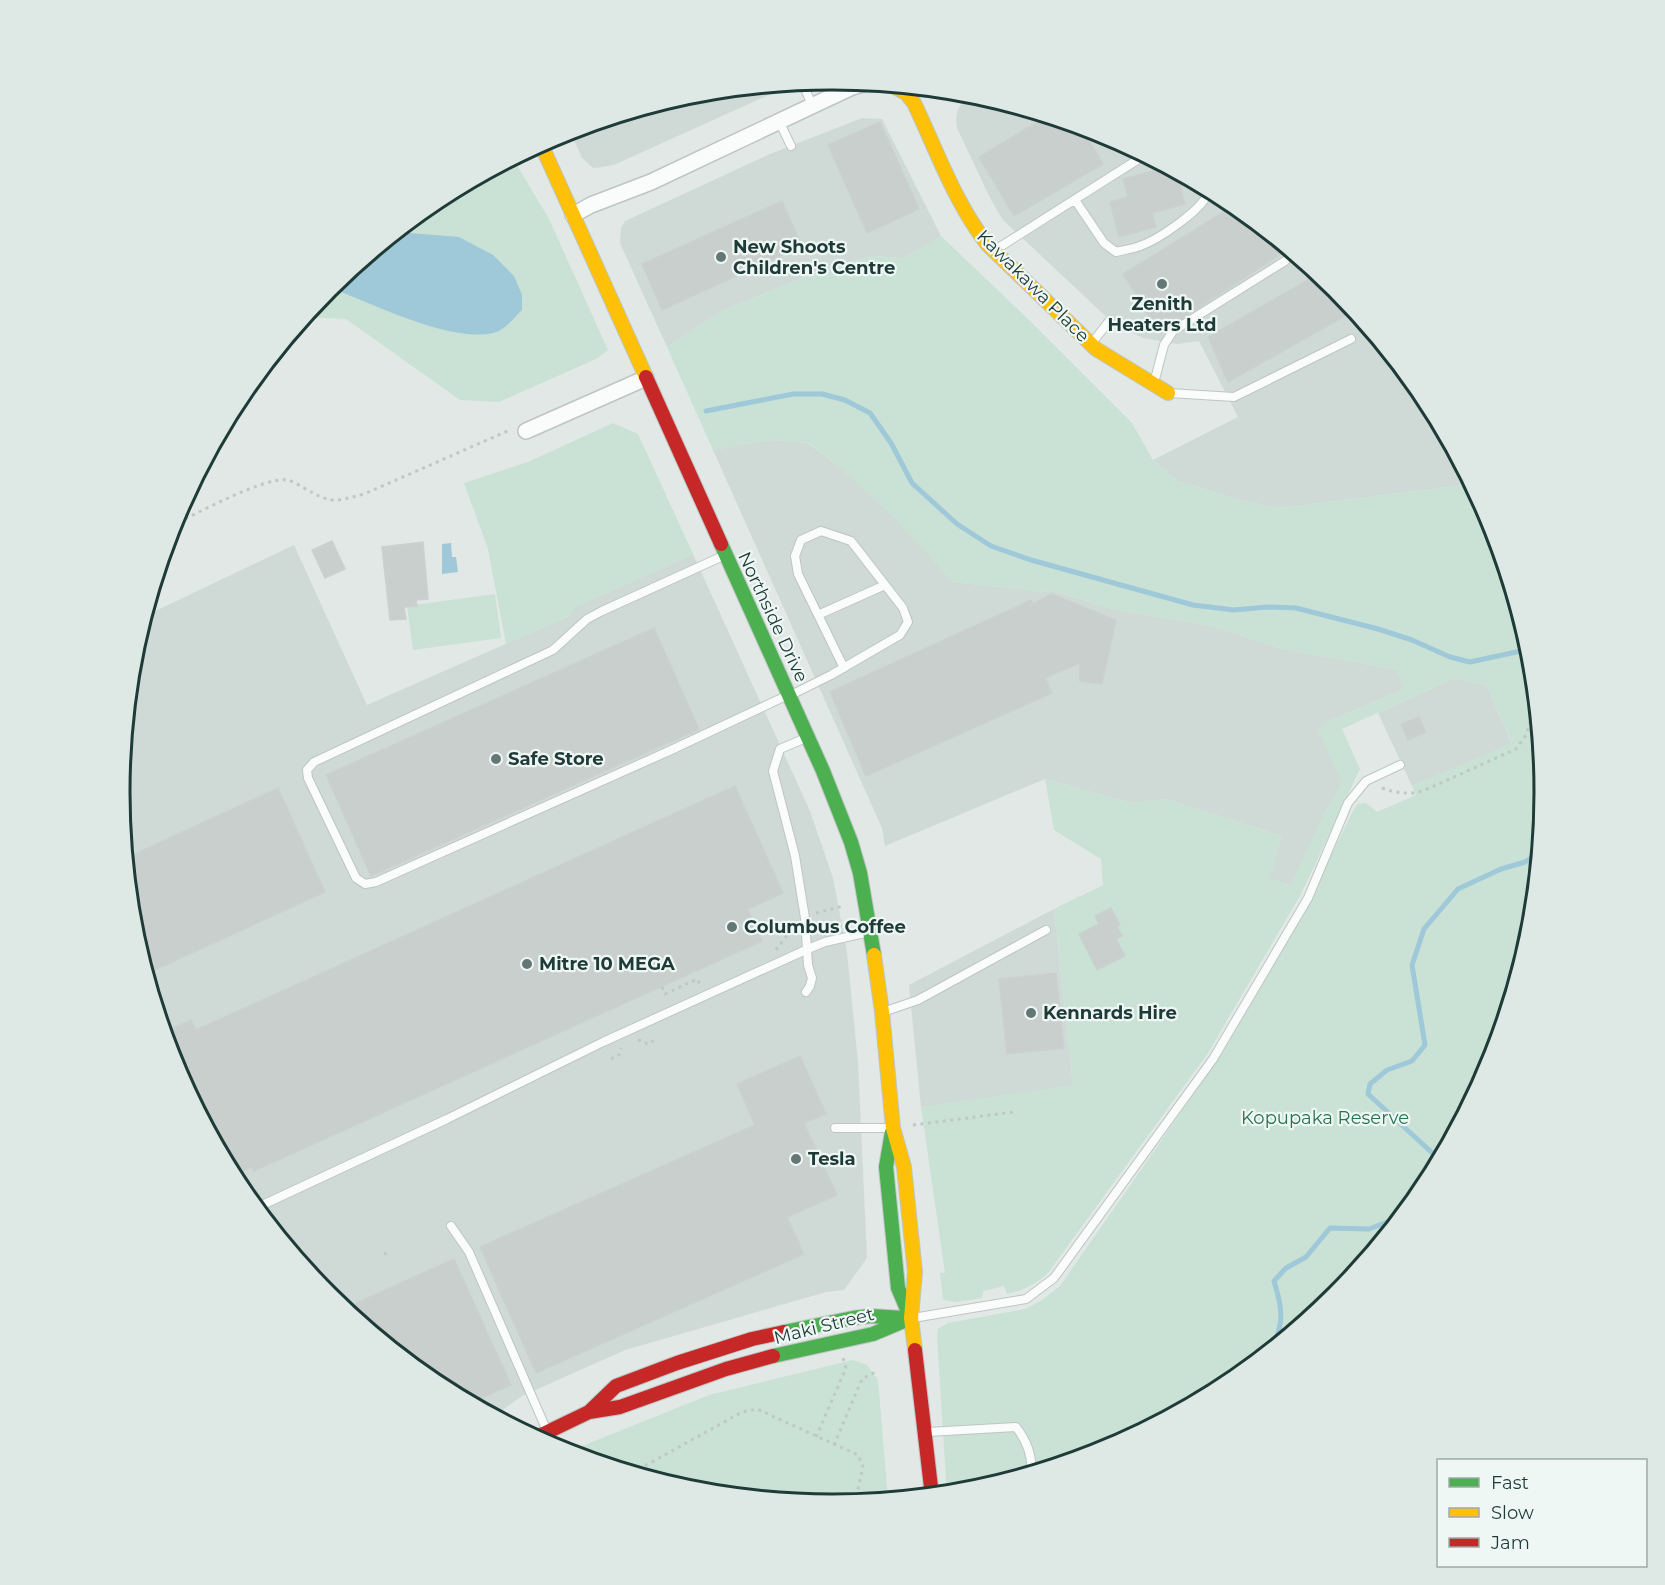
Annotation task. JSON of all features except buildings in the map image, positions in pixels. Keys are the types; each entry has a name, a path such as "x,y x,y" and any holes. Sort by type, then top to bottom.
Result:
{"street":[{"path":"573,215 591,205 651,182 844,91"},
{"name":"Kawakawa Place","path":"907,95 914,103 962,209 974,229 1091,344 1168,393"},
{"name":"Northside Drive","path":"545,152 808,737 851,842 861,873 882,1012 893,1128 904,1167 915,1272 911,1318 931,1488"},
{"path":"526,431 646,378"},
{"name":"Maki Street","path":"589,1412 616,1386 677,1363 752,1339 853,1318 870,1316 911,1318"},
{"name":"Maki Street","path":"545,1433 589,1412 620,1407 680,1384 765,1359 873,1335 911,1318"}],"lane":[{"path":"806,91 812,105"},
{"path":"779,121 791,146"},
{"path":"994,251 1138,160"},
{"path":"1075,200 1104,243 1116,252 1142,246 1171,228 1207,198"},
{"path":"1154,384 1164,345 1173,331 1285,261"},
{"path":"1091,344 1110,320"},
{"path":"1168,393 1234,397 1351,339"},
{"path":"725,555 587,619 553,650 314,762 307,770 308,778 356,878 365,884 376,882 789,695 844,668 900,635 908,622 903,608 851,541 821,531 801,540 795,556 798,574 844,668"},
{"path":"818,615 885,585"},
{"path":"806,992 812,978 808,965 808,949 795,856 773,771 780,749 808,737"},
{"path":"911,1318 1026,1299 1054,1278 1213,1059 1308,898 1348,803 1366,781 1400,765"},
{"path":"882,1012 918,1000 1046,930"},
{"path":"264,1204 447,1119 603,1042 808,949 825,942 871,932"},
{"path":"835,1128 893,1128"},
{"path":"451,1226 468,1252 539,1431"},
{"path":"925,1432 1016,1427 1026,1440 1032,1466"}],"path":[{"path":"185,519 258,485 275,480 290,480 326,501 364,495 517,427 526,431"},
{"path":"1366,781 1396,793 1412,794 1423,791 1516,749 1527,735 1531,721"},
{"path":"814,913 843,906"},
{"path":"630,1044 641,1040 647,1044 655,1041"},
{"path":"611,1059 619,1056 623,1047"},
{"path":"893,1128 1014,1112"},
{"path":"816,1437 846,1368 843,1358"},
{"path":"834,1444 862,1379 877,1371"},
{"path":"641,1468 742,1412 757,1410 858,1455 863,1467 857,1494"}],"shaded area":[{"path":"772,93 616,164 593,168 582,158 574,139 607,127 695,103"},
{"path":"964,102 1014,114 1101,143 1184,184 1223,208 1260,235 1296,264 1361,329 1417,402 1464,485 1280,508 1240,500 1178,481 1153,460 1238,417 1199,341 1177,344 1143,338 1114,324 1003,220 957,128 956,117 959,107"},
{"path":"862,118 882,119 941,236 904,258 872,256 822,270 724,310 667,347 620,243 621,228 625,221 770,154"},
{"path":"770,440 808,443 841,468 895,518 953,582 1045,592 1051,590 1116,610 1211,626 1283,649 1397,670 1404,689 1327,722 1342,783 1291,885 1269,879 1282,836 1166,799 1131,803 1045,779 885,846 882,828 713,450"},
{"path":"294,545 367,705 569,616 575,607 693,554 810,811 833,878 847,952 858,1062 867,1258 844,1290 826,1292 625,1350 522,1396 500,1411 442,1377 405,1350 369,1321 336,1289 304,1256 275,1220 248,1183 224,1144 183,1061 154,974 143,930 136,884 130,792 136,701 143,655 154,612"},
{"path":"1454,678 1487,686 1512,744 1412,786 1378,713"},
{"path":"1054,909 1073,1086 921,1107 909,985"}],"green space":[{"path":"517,165 548,217 608,350 596,359 499,402 460,400 346,319 315,317 369,264 405,235 442,208"},
{"name":"Kopupaka Reserve","path":"941,236 1132,423 1153,460 1178,481 1240,500 1280,508 1464,485 1498,567 1522,655 1529,701 1535,792 1529,884 1522,930 1498,1018 1482,1061 1463,1103 1417,1183 1361,1256 1296,1321 1223,1377 1184,1401 1101,1442 1058,1458 970,1482 946,1486 938,1329 948,1323 1025,1309 1042,1300 1060,1286 1223,1052 1295,928 1358,804 1366,803 1377,812 1416,795 1412,786 1512,743 1487,686 1454,678 1342,729 1360,769 1301,894 1208,1053 1048,1273 1029,1286 1007,1294 1004,1286 983,1291 982,1298 956,1302 943,1300 940,1273 945,1273 921,1107 1073,1085 1054,909 1103,885 1101,859 1054,830 1045,779 1131,803 1166,799 1282,836 1270,879 1290,885 1342,783 1318,730 1327,722 1404,689 1397,670 1283,649 1211,626 1116,610 1051,590 1045,592 953,582 894,518 841,468 809,443 770,440 713,450 667,347 724,310 822,270 872,256 904,258"},
{"path":"613,423 638,434 693,554 575,607 569,616 506,644 488,549 464,483 528,462"},
{"path":"495,594 501,638 413,650 407,606"},
{"path":"853,1360 867,1365 878,1380 887,1492 832,1495 741,1489 695,1482 651,1471 579,1447 709,1395"}],"water":[{"path":"408,233 459,237 493,255 514,276 522,295 522,310 505,327 493,333 475,335 455,332 433,327 340,292 369,264"},
{"path":"451,543 452,557 456,557 458,572 442,574 442,544"}],"waterway":[{"path":"706,411 793,394 822,394 845,400 870,413 891,443 912,483 957,524 991,546 1031,560 1193,605 1234,610 1267,607 1296,608 1378,629 1412,640 1450,657 1470,662 1521,651"},
{"path":"1434,1155 1368,1094 1370,1084 1387,1070 1412,1061 1425,1045 1412,965 1424,929 1458,889 1531,858"},
{"path":"1277,1336 1281,1316 1274,1281 1286,1268 1306,1257 1330,1228 1369,1229 1389,1221"}],"traffic: fast":[{"path":"721,544 823,771 851,842 860,873 874,955"},
{"path":"892,1132 886,1167 898,1288 910,1316"},
{"path":"784,1332 870,1316 904,1318"},
{"path":"773,1356 873,1334 911,1318"}],"traffic: slow":[{"path":"907,95 914,103 955,193 987,244 1096,349 1168,393"},
{"path":"545,152 646,377"},
{"path":"874,955 893,1128 904,1167 915,1272 911,1318 915,1350"}],"traffic: jam":[{"path":"646,377 721,544"},
{"path":"589,1412 616,1386 677,1363 752,1339 784,1332"},
{"path":"915,1350 931,1488"},
{"path":"545,1433 589,1412 620,1407 726,1369 773,1356"}],"place":[{"name":"New Shoots Children's Centre","path":"721,257"},
{"name":"Zenith Heaters Ltd","path":"1162,284"},
{"name":"Safe Store","path":"496,759"},
{"name":"Columbus Coffee","path":"732,927"},
{"name":"Mitre 10 MEGA","path":"527,964"},
{"name":"Kennards Hire","path":"1031,1013"},
{"name":"Tesla","path":"796,1159"}]}
